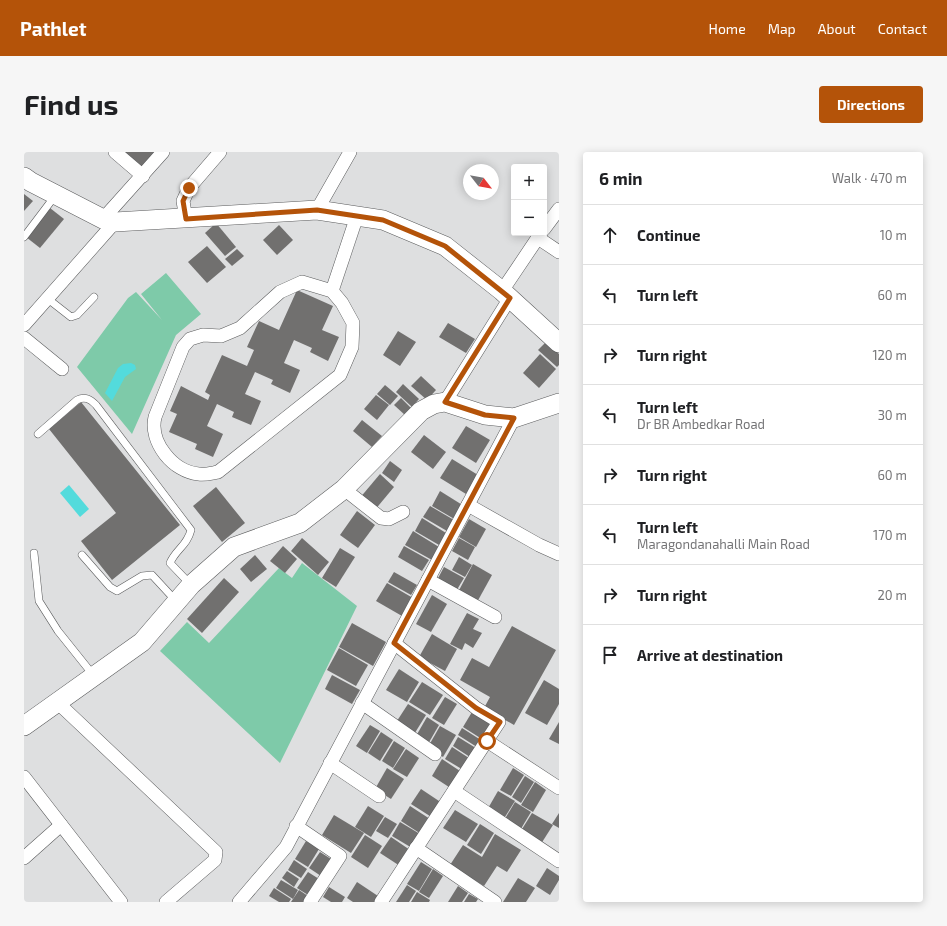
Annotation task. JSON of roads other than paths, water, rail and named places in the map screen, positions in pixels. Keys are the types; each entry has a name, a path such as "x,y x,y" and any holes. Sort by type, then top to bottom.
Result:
{"main road":[{"path":"24,177 31,182 109,220 186,219 317,210 383,220 445,246 506,294 559,343"},
{"path":"24,726 142,642 191,585 234,547 300,523 344,489 421,411 434,404 445,402 485,415 514,418 559,403"}],"street":[{"path":"115,152 143,176"},
{"path":"24,325 48,299 163,152"},
{"path":"186,219 183,201 189,188 220,152"},
{"path":"317,210 350,152"},
{"path":"547,226 559,209"},
{"path":"332,291 357,216"},
{"path":"445,402 540,236"},
{"path":"543,236 559,252"},
{"path":"302,282 332,291 353,322 352,347 340,374 218,472 199,474 176,466 161,448 152,428 183,346 190,339 203,335 221,336 240,328 280,292 292,285 302,282"},
{"path":"24,338 62,369"},
{"path":"239,902 286,847 514,418"},
{"path":"344,489 381,518 389,519 403,512"},
{"path":"468,505 539,545 559,554"},
{"path":"428,580 495,617"},
{"path":"381,902 500,722 476,708 394,643"},
{"path":"57,702 216,852 215,860 166,902"},
{"path":"362,703 435,754"},
{"path":"487,741 559,788"},
{"path":"330,763 379,796"},
{"path":"24,777 121,902"},
{"path":"454,791 559,861"},
{"path":"24,858 61,825"},
{"path":"296,826 340,856 310,902"},
{"path":"416,848 495,902"}],"lane":[{"path":"24,237 56,194"},
{"path":"48,299 71,317 77,315 94,297"},
{"path":"38,434 77,400 82,398 90,399 191,530 186,544 172,557 170,563 191,585"},
{"path":"34,553 39,601 58,631 94,676"},
{"path":"82,555 110,587 117,590 142,576 152,575 176,601"}],"water":[{"path":"131,363 135,365 136,369 125,377 112,401 105,393 118,368 123,364"},
{"path":"69,485 89,509 80,517 60,493"}]}
